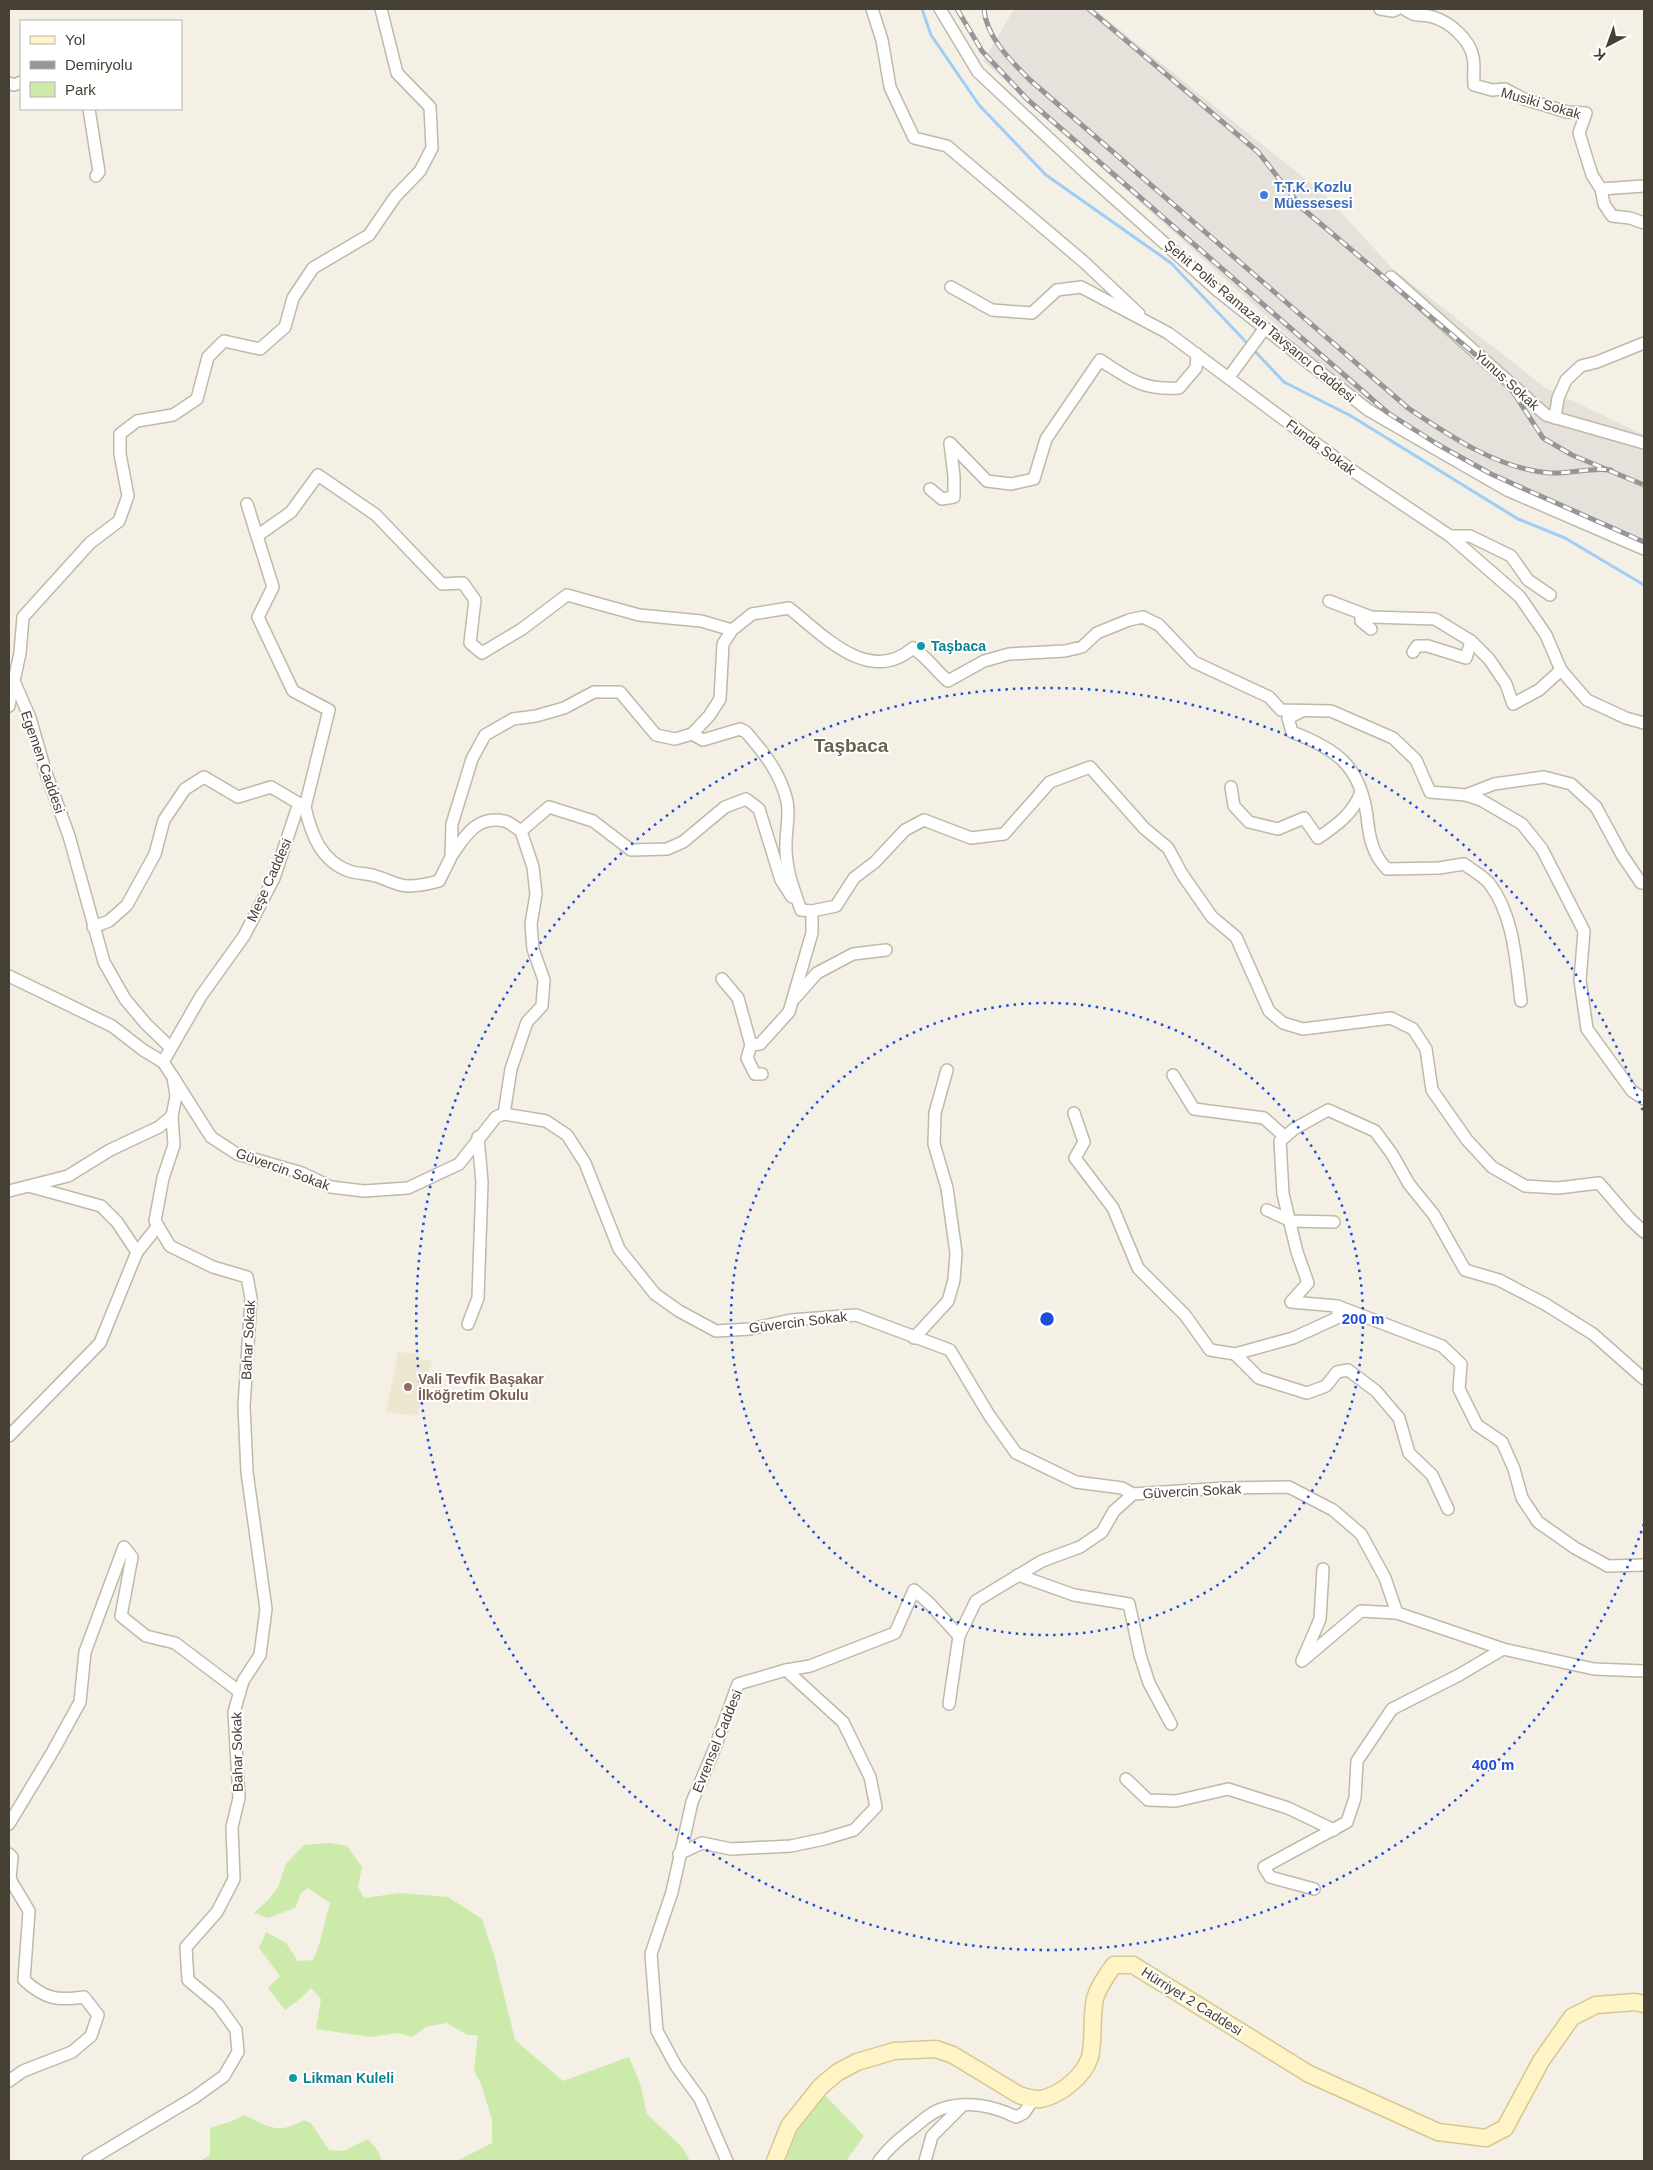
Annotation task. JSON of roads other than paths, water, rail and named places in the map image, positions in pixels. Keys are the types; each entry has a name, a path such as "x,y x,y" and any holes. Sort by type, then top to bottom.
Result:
{"street":[{"path":"9,706 20,653 23,617 90,543 119,521 128,496 120,454 120,434 138,422 173,415 197,399 208,357 224,341 260,349 285,328 293,298 313,268 369,234 395,197 420,171 432,148 430,107 397,73 381,9"},
{"path":"872,9 882,40 890,86 914,138 947,146 1084,262 1151,324"},
{"name":"Şehit Polis Ramazan Tavşancı Caddesi","path":"940,9 978,72 1094,180 1218,290 1368,410 1507,490 1644,549"},
{"path":"1380,9 1397,9"},
{"name":"Musiki Sokak","path":"1404,9 1415,16 1432,17 1447,23 1467,42 1474,58 1474,85 1492,90 1505,89 1524,99 1567,112 1586,113 1579,133 1592,175 1601,189 1604,204 1612,216 1630,218 1644,223"},
{"path":"89,110 99,172 96,176"},
{"path":"1601,189 1644,186"},
{"name":"Yunus Sokak","path":"1391,276 1546,415 1644,443"},
{"name":"Funda Sokak","path":"950,287 992,310 1032,313 1057,290 1081,287 1168,333 1353,471 1450,536 1520,597 1546,634 1561,670 1587,700 1626,718 1644,723"},
{"path":"1229,377 1265,328"},
{"path":"1555,418 1558,398 1566,380 1581,366 1597,362 1644,343"},
{"path":"930,489 942,500 954,497 954,476 950,443 987,481 1011,484 1034,479 1046,440 1100,360 1136,382 1158,389 1179,388 1196,368 1197,354"},
{"path":"257,536 291,512 318,475 376,515 442,584 463,583 475,600 470,643 482,653 522,629 567,595 639,615 701,621 732,630"},
{"path":"93,927 109,922 127,905 155,854 164,820 184,789 204,776 238,797 271,787 305,807 329,710 292,691 258,617 273,587 247,504"},
{"path":"1450,536 1470,536 1511,556 1528,580 1550,595"},
{"path":"1329,601 1361,615 1411,620 1434,619 1471,641 1489,659 1506,684 1513,704 1539,690 1561,670"},
{"path":"752,1045 760,1044 789,1012 812,933 807,911 787,870 786,842 789,821 787,801 772,762 746,732 740,729 703,740 692,734 709,716 720,699 723,644 732,630 752,614 789,608 836,646 856,658 878,662 903,657 913,648 923,655 936,671 948,681 984,661 1009,654 1065,651 1082,647 1097,633 1129,620 1143,617 1160,625 1194,662 1269,696 1281,710 1330,711 1393,738 1416,760 1430,792 1466,795 1481,800 1522,824 1542,849 1584,932 1580,980 1587,1029 1632,1091 1644,1099"},
{"path":"1361,615 1362,621 1371,629"},
{"path":"1413,652 1417,646 1428,646 1466,658 1471,641"},
{"name":"Egemen Caddesi","path":"14,681 30,718 46,773 69,836 104,962 125,999 146,1024 170,1047"},
{"name":"Meşe Caddesi","path":"163,1062 201,996 244,936 274,878 297,809 305,807 309,826 316,842 328,858 349,871 375,876 403,886 426,885 439,881 451,857 452,824 472,759 485,735 513,718 536,716 564,708 594,692 620,692 656,735 675,739 692,734"},
{"path":"1302,711 1288,718 1292,732 1333,750 1344,760 1362,792 1369,836 1378,860 1387,869 1439,868 1464,864 1488,882 1502,906 1514,948 1521,1001"},
{"path":"807,911 836,906 854,878 875,862 905,830 924,820 971,838 1004,834 1050,782 1090,767 1144,828 1168,848 1182,874 1212,917 1236,937 1269,1011 1283,1023 1303,1029 1391,1018 1414,1029 1426,1049 1432,1090 1467,1140 1492,1167 1524,1186 1558,1188 1599,1183 1630,1219 1644,1232"},
{"path":"1466,795 1494,784 1544,778 1571,784 1596,807 1622,855 1641,883 1644,882"},
{"path":"1231,786 1234,806 1249,822 1278,828 1304,818 1318,838 1342,821 1356,805 1362,792"},
{"path":"521,831 549,807 593,821 631,850 667,850 683,842 725,807 746,799 759,809 781,880 807,911"},
{"path":"451,857 466,834 481,821 505,821 521,831 532,867 536,894 531,924 533,949 544,980 542,1006 527,1022 511,1069 504,1114"},
{"path":"792,1001 818,973 853,954 886,950"},
{"path":"9,976 112,1026 163,1062"},
{"path":"722,979 738,998 752,1045 747,1058 755,1074 762,1074"},
{"name":"Güvercin Sokak","path":"163,1062 211,1137 237,1154 302,1172 331,1187 364,1191 408,1188 459,1164 478,1137 496,1117 504,1114 546,1121 567,1135 585,1163 619,1249 654,1294 679,1311 716,1331 750,1329 791,1320 856,1315 950,1350 989,1415 1016,1453 1076,1482 1122,1488 1133,1494 1225,1488 1289,1487 1333,1510 1361,1534 1385,1578 1397,1612"},
{"path":"914,1338 948,1301 954,1280 956,1253 948,1188 934,1144 935,1113 947,1070"},
{"path":"1173,1075 1194,1109 1264,1118 1285,1137"},
{"path":"9,1436 100,1343 136,1252 158,1226 155,1221 163,1178 174,1145 172,1116 176,1096 172,1077"},
{"path":"1644,1379 1593,1334 1545,1304 1499,1280 1465,1270 1434,1215 1409,1184 1392,1154 1375,1131 1328,1110 1294,1129 1280,1142 1283,1194 1297,1252 1308,1282 1291,1302 1337,1306 1442,1346 1461,1364 1459,1389 1477,1425 1502,1442 1514,1469 1522,1498 1538,1522 1575,1548 1608,1566 1644,1565"},
{"path":"1074,1113 1084,1142 1075,1158 1113,1208 1138,1268 1185,1315 1210,1350 1235,1354 1293,1338 1339,1316 1337,1306"},
{"path":"9,1190 30,1187 68,1176 110,1150 159,1127 172,1116"},
{"path":"468,1324 478,1298 482,1182 478,1137"},
{"path":"30,1187 101,1206 118,1222 136,1252"},
{"path":"1267,1210 1291,1221 1334,1222"},
{"name":"Bahar Sokak","path":"88,2161 195,2097 224,2076 238,2052 236,2030 218,2005 188,1980 186,1947 217,1912 234,1879 232,1827 238,1798 234,1712 243,1682 260,1655 266,1608 247,1462 244,1406 251,1298 247,1277 213,1267 170,1246 158,1226"},
{"path":"1235,1354 1259,1378 1307,1394 1326,1386 1337,1372 1348,1370 1376,1391 1399,1418 1409,1452 1432,1475 1448,1509"},
{"path":"949,1704 959,1636 976,1601 1042,1561 1080,1547 1102,1532 1114,1511 1133,1494"},
{"path":"9,1824 53,1752 80,1702 85,1652 124,1547 132,1557 121,1616 146,1636 175,1643 240,1692"},
{"path":"1323,1569 1320,1619 1302,1660 1361,1611 1397,1612 1503,1649 1594,1669 1644,1671"},
{"path":"1018,1575 1074,1595 1129,1604 1140,1655 1149,1683 1171,1724"},
{"name":"Evrensel Caddesi","path":"726,2161 700,2099 676,2066 658,2031 651,1954 672,1892 692,1802 714,1750 738,1684 786,1670 810,1666 895,1633 914,1590 930,1604 959,1636"},
{"path":"1314,1888 1270,1877 1264,1867 1347,1822 1355,1798 1357,1761 1392,1709 1459,1675 1503,1649"},
{"path":"679,1854 702,1843 731,1849 791,1846 824,1839 854,1830 876,1808 870,1777 843,1722 786,1670"},
{"path":"1126,1779 1148,1800 1176,1801 1228,1789 1288,1808 1334,1830"},
{"path":"9,1854 12,1858 10,1879 22,1896 29,1912 24,1980 38,1992 62,2000 84,1997 98,2015 91,2036 72,2052 23,2071 9,2082"},
{"name":"Hürriyet 2 Caddesi","path":"1034,2098 1039,2099 1051,2096 1065,2088 1083,2069 1090,2056 1092,2020 1096,1996 1114,1965 1133,1965 1309,2074 1438,2132 1486,2138 1505,2128 1541,2061 1572,2018 1596,2005 1635,2002 1644,2004"},
{"path":"775,2161 789,2126 821,2086 838,2072 857,2062 894,2051 936,2049 953,2055 1019,2095 1034,2098 1024,2113 1016,2117 986,2106 963,2105 943,2108 890,2145 879,2161"},
{"path":"925,2161 932,2136 963,2105"}],"waterway":[{"path":"922,9 931,35 979,105 1046,175 1171,263 1284,382 1351,416 1518,519 1565,538 1644,585"}],"railway":[{"path":"957,9 982,51 1027,99 1388,413 1437,444 1491,474 1644,542"},
{"path":"984,9 989,29 994,39 1030,80 1408,408 1475,450 1512,465 1550,473 1596,469 1611,470"},
{"path":"1089,9 1258,152 1302,208 1497,373 1513,392 1543,438 1572,455 1644,485"}],"place":[{"name":"T.T.K. Kozlu Müessesesi","path":"1264,195"},
{"name":"Taşbaca","path":"921,646"},
{"name":"Vali Tevfik Başakar İlköğretim Okulu","path":"408,1387"},
{"name":"Likman Kuleli","path":"293,2078"}],"district":[{"name":"Taşbaca","path":"851,745"}]}
